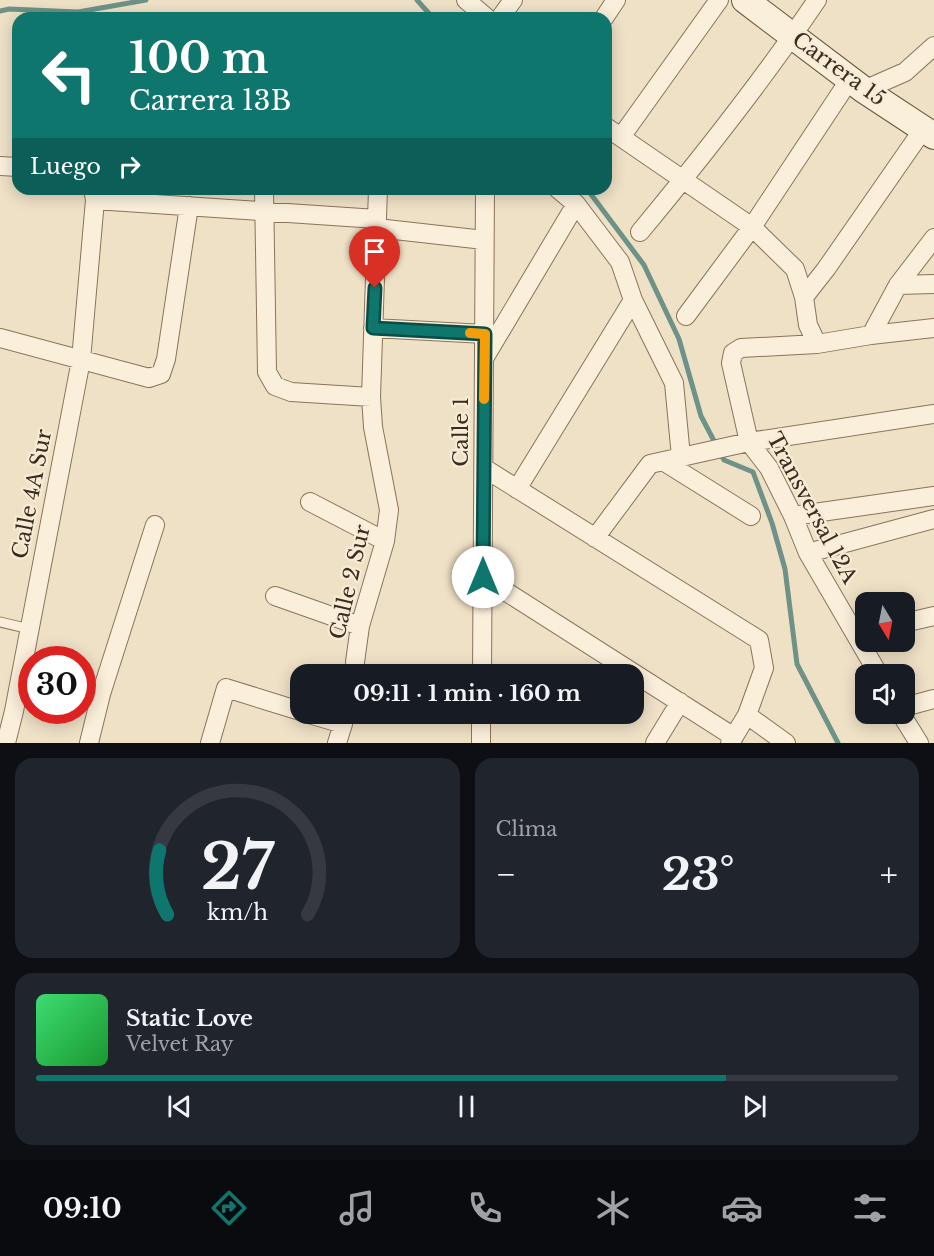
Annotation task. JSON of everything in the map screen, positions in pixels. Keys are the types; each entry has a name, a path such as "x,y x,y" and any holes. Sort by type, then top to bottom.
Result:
{"main road":[{"name":"Carrera 15","path":"745,0 857,84 929,132"}],"street":[{"path":"466,0 480,12"},
{"path":"621,137 719,0"},
{"path":"640,232 793,36 817,0"},
{"path":"686,316 857,84 905,72 934,46"},
{"path":"612,131 684,178 752,227 795,269 804,297 808,325 817,344 934,328"},
{"path":"804,297 929,132"},
{"name":"Calle 4A Sur","path":"29,646 81,360 94,195"},
{"path":"102,195 189,206 264,211 377,224 484,240"},
{"path":"264,195 267,372 275,386 291,392 371,397"},
{"name":"Calle 2 Sur","path":"355,662 360,626 385,541 389,510 373,427 371,397 378,195"},
{"name":"Calle 1","path":"482,664 485,195"},
{"path":"565,195 576,204 620,262 633,300 674,383 670,459"},
{"path":"484,358 576,204"},
{"path":"0,338 149,378 161,374 166,359 189,206"},
{"path":"872,335 898,285 934,238"},
{"path":"898,285 934,284"},
{"path":"516,489 633,300"},
{"path":"373,328 485,334"},
{"name":"Transversal 12A","path":"817,344 741,348 733,353 731,363 745,443 769,468 808,553 855,625"},
{"path":"595,538 670,459 745,443 934,414"},
{"path":"670,459 751,516"},
{"path":"483,577 680,702 732,740 747,715 764,668 759,640 484,468"},
{"path":"793,516 934,496"},
{"path":"310,502 385,541"},
{"path":"808,553 934,519"},
{"path":"89,743 101,694 155,525"},
{"path":"275,596 360,626"},
{"path":"915,620 934,616"},
{"path":"210,743 226,688 290,708"},
{"name":"Calle 4A Sur","path":"6,743 7,709 18,692"},
{"path":"96,693 101,694"},
{"path":"915,704 934,699"},
{"path":"655,743 680,702"},
{"path":"747,715 786,743"},
{"path":"337,743 343,724"},
{"path":"481,724 481,743"},
{"path":"907,724 919,743"}],"lane":[{"path":"0,622 30,629"}],"waterway":[{"path":"0,11 9,9 78,12 146,0"},
{"path":"417,0 428,12"},
{"path":"592,195 644,265 679,339 701,416 724,460 753,472 772,523 785,569 797,664 838,743"}],"slow traffic":[{"path":"470,333 485,334 484,399"}],"route":[{"path":"375,288 373,328 485,334 483,577"}]}
